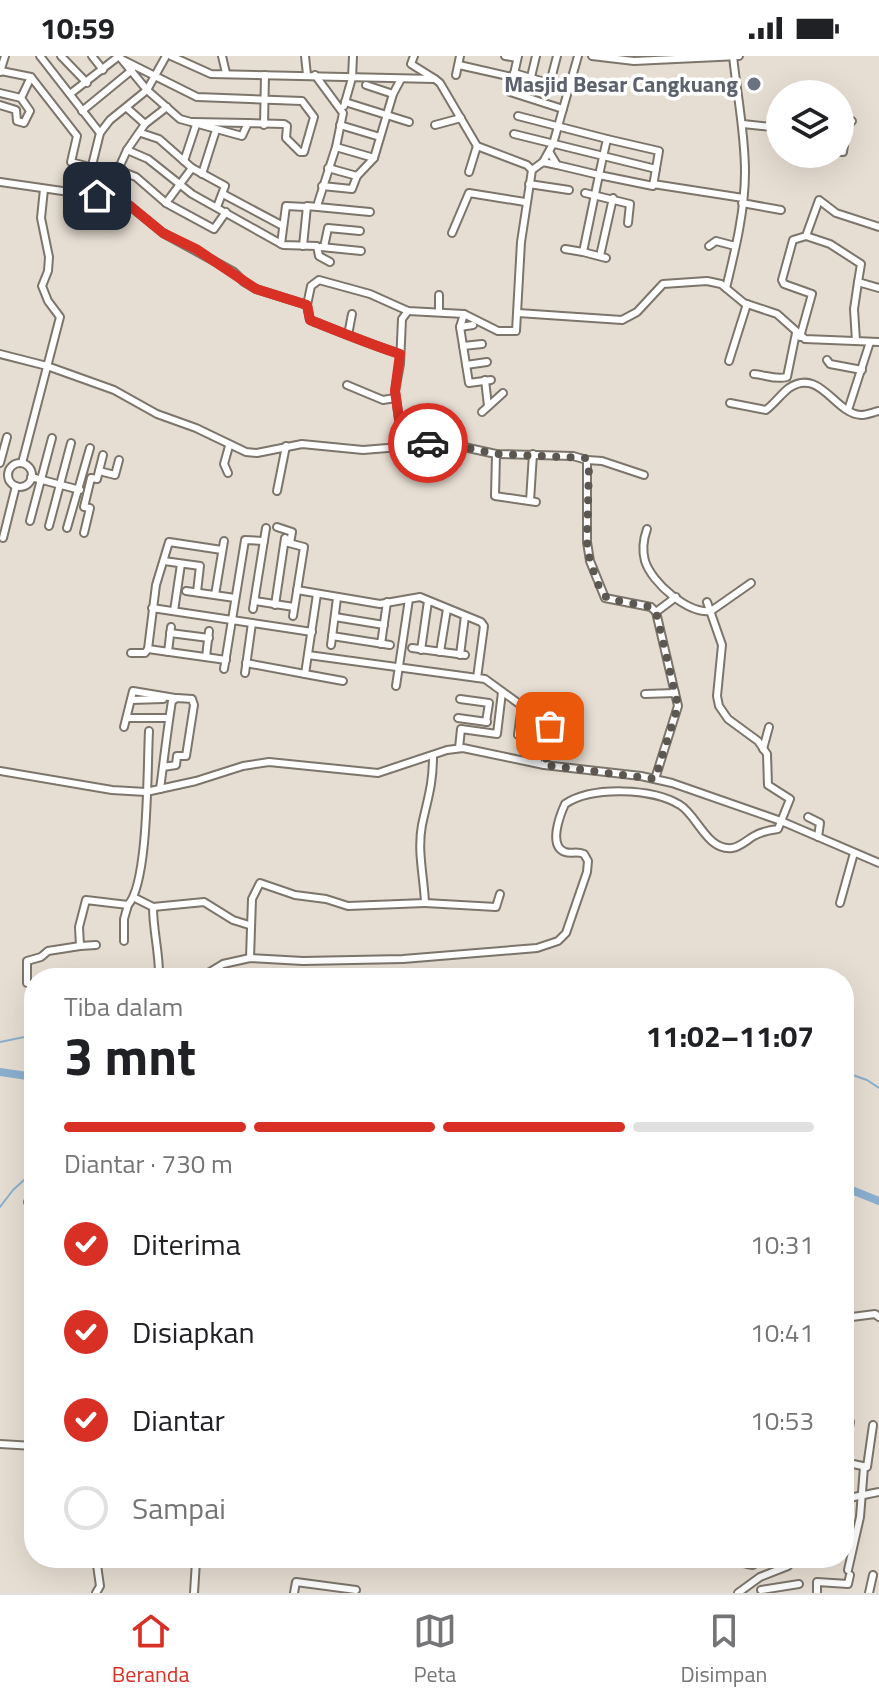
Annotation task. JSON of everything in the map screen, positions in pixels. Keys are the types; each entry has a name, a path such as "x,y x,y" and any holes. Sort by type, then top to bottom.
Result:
{"street":[{"path":"5,56 0,72 31,77 77,136 71,162 93,168"},
{"path":"40,56 100,133"},
{"path":"61,56 87,83"},
{"path":"92,56 103,70"},
{"path":"58,111 71,96 119,56 147,90 180,119 242,136 248,123"},
{"path":"85,194 100,133 110,120 147,90 168,56 209,73 435,79"},
{"path":"222,56 226,73"},
{"path":"305,56 311,75 343,113"},
{"path":"317,206 336,147 352,78 353,56"},
{"path":"414,56 411,64 442,85 477,146 527,165 532,170"},
{"path":"456,75 460,56"},
{"path":"505,56 518,57 509,88 512,95 563,109"},
{"path":"531,77 536,56"},
{"path":"550,83 557,56"},
{"path":"400,354 308,320 311,286 319,280 370,294 408,311 464,314 494,330 516,331 525,202 532,170 550,153 578,56"},
{"path":"592,56 634,59 735,56 745,171 726,288"},
{"path":"123,60 197,97 300,100 314,117 302,152 286,138 286,125 194,124"},
{"path":"459,65 531,77 568,89"},
{"path":"57,78 73,68"},
{"path":"82,111 132,70"},
{"path":"264,125 265,75"},
{"path":"21,98 31,77"},
{"path":"322,186 350,189 357,176 374,158 393,94 401,79"},
{"path":"366,85 393,94"},
{"path":"0,93 21,98 30,111 25,123 16,120 16,110 0,105"},
{"path":"345,102 409,122"},
{"path":"167,107 145,124 118,170 138,179 186,216 215,229 226,212"},
{"path":"127,108 145,124"},
{"path":"518,116 658,150 653,184"},
{"path":"435,125 461,118"},
{"path":"184,161 194,124"},
{"path":"743,124 766,126"},
{"path":"340,125 380,137"},
{"path":"202,174 216,130"},
{"path":"141,133 159,139 192,168 225,186 217,207"},
{"path":"514,134 656,169"},
{"path":"583,252 607,139"},
{"path":"469,172 477,146"},
{"path":"336,147 374,158"},
{"path":"127,150 148,159 179,186 281,244 361,251"},
{"path":"550,153 557,165"},
{"path":"543,162 650,187 653,184 781,210"},
{"path":"166,203 192,168"},
{"path":"328,168 357,176"},
{"path":"0,182 125,202 163,233 234,272 244,282 307,305"},
{"path":"529,184 569,190"},
{"path":"22,463 60,317 42,286 49,257 41,218 44,189"},
{"path":"452,233 469,193 525,202"},
{"path":"585,193 631,205 628,223"},
{"path":"223,194 283,226"},
{"path":"565,249 603,257 613,198"},
{"path":"806,236 820,199 836,213 879,227"},
{"path":"281,244 286,206 370,212"},
{"path":"303,246 306,207"},
{"path":"346,249 353,230 353,210"},
{"path":"330,262 319,256 327,228 353,230"},
{"path":"754,374 787,377 798,335 813,297 810,292 784,284 782,280 793,240 806,236 830,244 861,264 854,309 856,341"},
{"path":"709,246 714,241 735,246"},
{"path":"518,313 622,320 637,312 663,284 707,281 726,288 747,304 777,314 798,335 811,341 879,342"},
{"path":"858,282 879,288"},
{"path":"439,295 439,311"},
{"path":"729,361 747,304"},
{"path":"400,447 395,398 402,319 408,311"},
{"path":"348,335 352,314"},
{"path":"464,314 460,327 469,383 488,380 488,406"},
{"path":"460,327 473,325"},
{"path":"848,410 870,342"},
{"path":"463,346 482,344"},
{"path":"0,354 49,367 133,398 157,414 196,428 229,446 257,453 286,446 318,444 363,450 441,442 496,454 573,456 602,461 644,475"},
{"path":"827,360 830,364 862,370"},
{"path":"466,365 487,362"},
{"path":"810,372 810,384"},
{"path":"730,403 766,410 793,386 810,384 824,389 848,410 859,415 879,411"},
{"path":"347,385 383,400 395,398"},
{"path":"482,412 503,393"},
{"path":"7,437 0,466 9,470"},
{"path":"30,521 52,438"},
{"path":"49,526 71,443"},
{"path":"421,470 425,443"},
{"path":"228,473 224,464 229,446"},
{"path":"277,491 286,446"},
{"path":"67,528 90,448"},
{"path":"496,454 495,496 533,501 533,454"},
{"path":"84,533 90,508 84,507 87,492 91,478 97,479 103,455"},
{"path":"99,471 115,475 119,460"},
{"path":"587,460 587,542 601,592 608,599 651,607 656,612 675,693 677,709 655,779"},
{"path":"16,486 9,480 9,470 16,463 28,466 31,477"},
{"path":"31,477 87,492"},
{"path":"16,486 26,484 31,477"},
{"path":"3,538 16,486"},
{"path":"275,605 287,541 292,532 277,527"},
{"path":"266,528 254,605 294,607"},
{"path":"647,529 643,547 649,571 676,597 696,610 711,611 751,583"},
{"path":"224,669 245,540 264,541"},
{"path":"215,595 224,541"},
{"path":"287,541 304,547 293,616"},
{"path":"131,653 144,654 148,649 152,608 170,542 222,550"},
{"path":"164,561 200,566 197,592"},
{"path":"174,611 181,564"},
{"path":"297,590 380,604 417,597 481,622 484,626 477,678"},
{"path":"186,591 235,598"},
{"path":"305,674 317,594"},
{"path":"656,612 676,597"},
{"path":"331,645 337,598"},
{"path":"396,686 409,599"},
{"path":"421,650 428,601"},
{"path":"381,644 387,602"},
{"path":"216,968 250,958 303,961 403,959 547,946 566,933 588,867 584,854 564,851 557,845 562,811 565,804 577,797 612,792 645,792 681,805 709,837 728,848 735,848 759,833 778,829 790,799 768,787 769,762 763,749 749,732 722,713 719,706 717,696 722,645 707,602"},
{"path":"152,608 312,632"},
{"path":"440,652 447,609"},
{"path":"412,648 463,655 465,616"},
{"path":"335,617 384,625"},
{"path":"245,673 252,623"},
{"path":"168,652 170,630 209,635 206,657"},
{"path":"332,636 390,645"},
{"path":"148,649 226,660"},
{"path":"308,655 489,681 545,723 540,764"},
{"path":"246,663 343,681"},
{"path":"124,727 133,691 194,701 186,756 177,756 176,765 163,767"},
{"path":"459,748 461,729 497,734 502,692"},
{"path":"645,694 675,693"},
{"path":"160,789 174,699"},
{"path":"460,699 489,703 486,722"},
{"path":"478,721 480,702"},
{"path":"518,735 522,705"},
{"path":"127,718 169,718"},
{"path":"458,718 498,723"},
{"path":"763,749 769,727"},
{"path":"124,941 124,919 128,905 135,898 144,854 149,731"},
{"path":"0,771 112,790 146,792 269,762 378,773 459,748 540,764 655,779 781,821 879,863"},
{"path":"425,903 420,854 422,825 432,788 433,755"},
{"path":"612,792 614,772"},
{"path":"808,817 820,823 818,837"},
{"path":"840,903 854,853"},
{"path":"250,958 252,899 260,883 295,895 348,906 425,903 496,907 500,894"},
{"path":"135,898 153,907 204,902 233,920 249,925"},
{"path":"80,946 79,927 87,899 128,905"},
{"path":"153,907 153,936 159,968"},
{"path":"27,968 27,961 41,957 48,951 96,945"},
{"path":"854,1317 875,1314 879,1317"},
{"path":"854,1539 873,1425"},
{"path":"0,1444 24,1445"},
{"path":"854,1462 864,1467"},
{"path":"854,1497 879,1492"},
{"path":"96,1593 100,1586 97,1568"},
{"path":"194,1593 196,1568"},
{"path":"752,1568 762,1591 799,1584"},
{"path":"738,1593 758,1579 783,1568"},
{"path":"846,1593 850,1568"},
{"path":"869,1593 873,1575"},
{"path":"294,1593 296,1582 357,1589"},
{"path":"817,1593 817,1582 848,1584"}],"waterway":[{"path":"0,1042 24,1037"},
{"path":"0,1072 24,1076"},
{"path":"854,1075 879,1088"},
{"path":"0,1207 24,1180"},
{"path":"854,1191 879,1201"}],"way so far":[{"path":"428,443 441,442 496,454 585,458 589,463 587,542 601,592 608,599 651,607 656,612 678,706 655,779 544,765 553,734 550,726"}],"place":[{"name":"Masjid Besar Cangkuang","path":"754,84"}],"route":[{"path":"97,196 129,205 163,233 196,249 256,289 307,305 308,320 400,354 395,398 400,447 428,443"}]}
